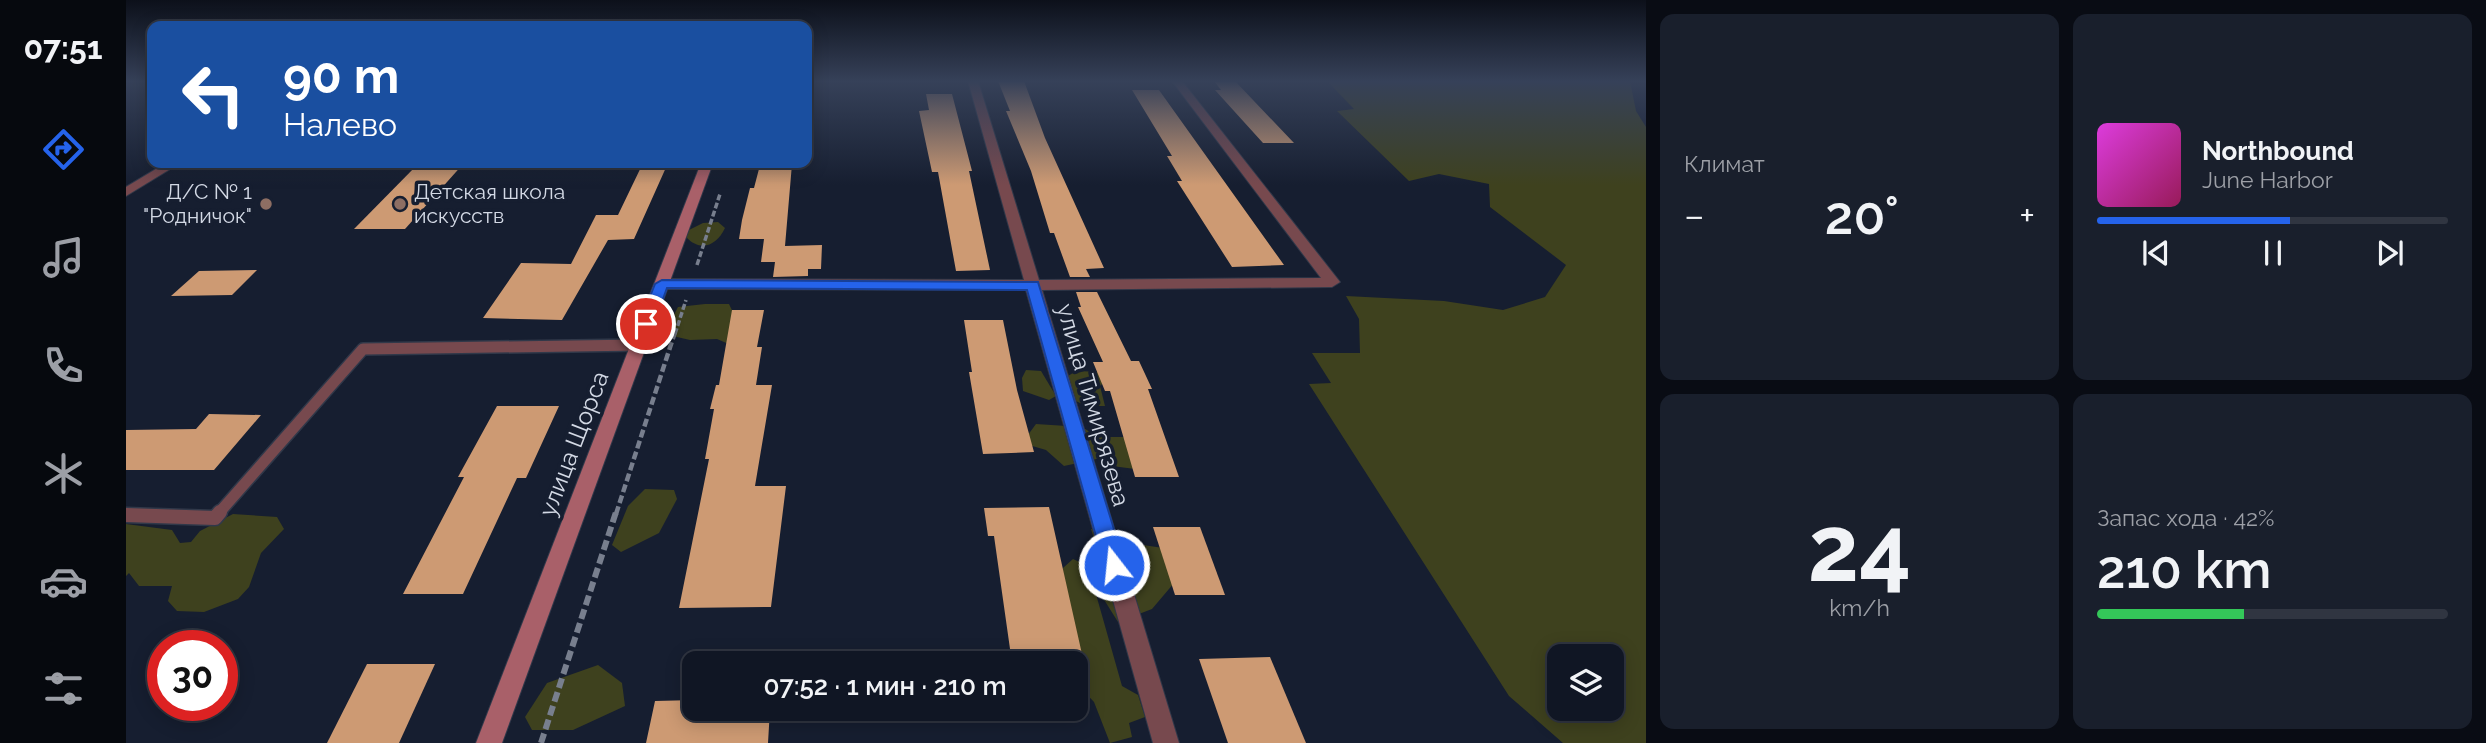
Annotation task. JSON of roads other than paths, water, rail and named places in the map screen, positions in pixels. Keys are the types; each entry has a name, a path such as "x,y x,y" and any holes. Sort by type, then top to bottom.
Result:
{"street":[{"name":"улица Тимирязева","path":"983,116 1166,743"},
{"path":"662,284 1033,285 1332,282 1204,116"},
{"path":"126,192 166,168"},
{"name":"улица Щорса","path":"489,743 705,168"}],"lane":[{"path":"126,515 215,518 363,349 639,345"}],"place":[{"name":"Д/С № 1 \"Родничок\"","path":"266,204"},
{"name":"Детская школа искусств","path":"400,204"}]}
